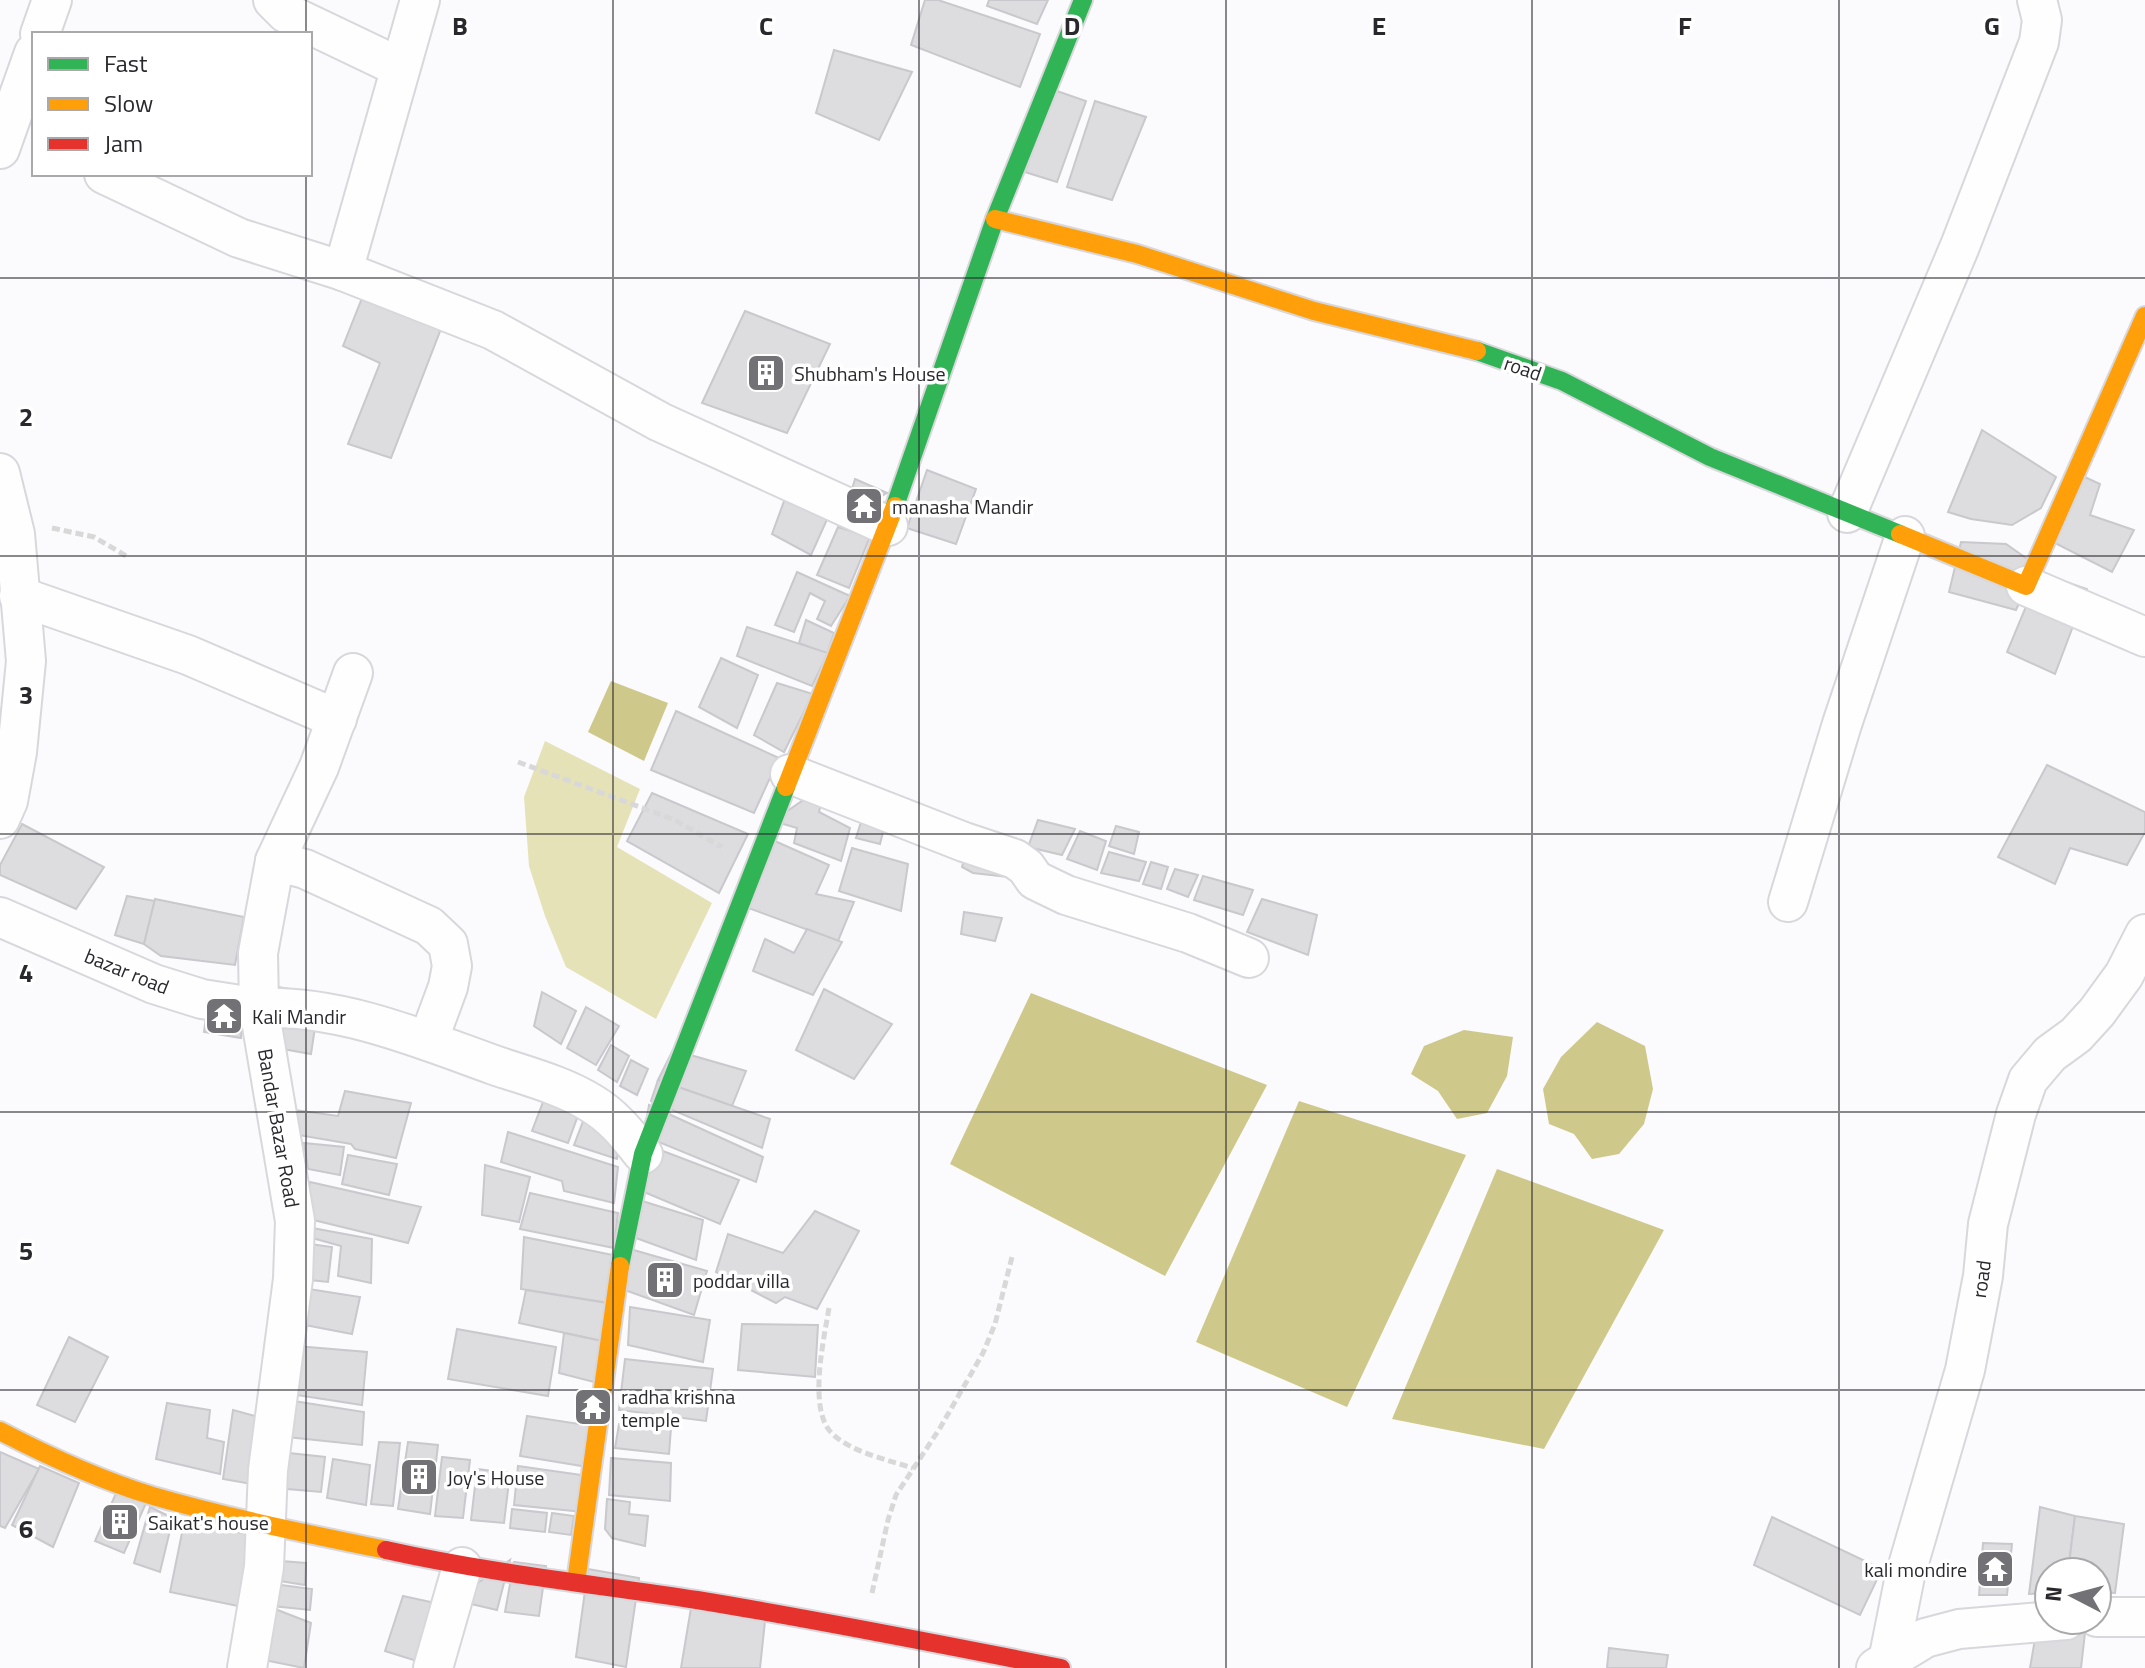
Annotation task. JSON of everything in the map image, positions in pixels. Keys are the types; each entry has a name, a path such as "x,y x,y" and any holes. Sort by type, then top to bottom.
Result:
{"street":[{"path":"41,32 52,0"},
{"path":"273,0 286,13 399,67"},
{"path":"343,271 420,0"},
{"path":"576,1582 621,1256 643,1154 888,526 995,219 1083,0"},
{"path":"1847,513 1960,246 2039,42 2042,20 2037,0"},
{"path":"14,140 32,62"},
{"path":"108,176 239,238 343,271 493,330 660,422 888,526"},
{"name":"road","path":"995,219 1137,254 1314,311 1464,347 1520,366 1574,387 1710,457 2145,637"},
{"path":"2026,586 2145,316"},
{"path":"0,473 15,534 26,661 23,706 8,801 0,819"},
{"path":"1788,902 1842,724 1905,536"},
{"path":"19,596 188,655 337,719"},
{"name":"Bandar Bazar Road","path":"247,1668 264,1567 264,1524 272,1426 293,1279 295,1221 259,1008 258,953 275,861 319,767 353,673"},
{"path":"790,774 1015,859 1026,867 1035,880 1066,895 1188,933 1249,958"},
{"path":"275,861 305,869 429,926 448,944 452,966 448,987 428,1041"},
{"name":"bazar road","path":"0,917 154,984 202,999 259,1008"},
{"name":"road","path":"1882,1664 1965,1370 1983,1276 1988,1224 2016,1114 2028,1080 2050,1054 2076,1035 2097,1012 2124,975 2145,934"},
{"path":"259,1008 287,1007 379,1026 539,1080 589,1101 618,1122 643,1154"},
{"path":"0,1431 42,1453 150,1495 264,1524 462,1567 576,1582 864,1629 1061,1668"},
{"path":"433,1668 462,1567"},
{"path":"2113,1617 2145,1617"},
{"path":"1882,1664 1925,1638 1959,1629 2033,1623"}],"path":[{"path":"10,510 64,532 94,537 128,557"},
{"path":"518,762 675,820 753,868"},
{"path":"864,1629 896,1495 940,1428 983,1353 995,1324 1012,1257"},
{"path":"829,1308 819,1374 821,1404 829,1429 852,1446 913,1468"}],"shaded area":[{"path":"611,681 668,703 644,761 588,732"},
{"path":"545,741 640,789 617,847 712,903 656,1019 566,967 545,916 529,866 524,797"},
{"path":"1031,993 1267,1085 1165,1276 950,1164"},
{"path":"1597,1022 1645,1046 1653,1089 1644,1124 1619,1154 1592,1159 1574,1134 1549,1124 1543,1089 1561,1057"},
{"path":"1464,1030 1513,1037 1507,1076 1487,1113 1457,1119 1438,1091 1411,1074 1424,1046"},
{"path":"1299,1101 1466,1155 1347,1407 1196,1342"},
{"path":"1497,1169 1664,1230 1544,1449 1392,1419"}],"building":[{"path":"925,0 938,0 1040,34 1020,87 911,45"},
{"path":"989,0 1048,0 1037,24 987,6"},
{"path":"834,50 912,72 879,140 816,113"},
{"path":"1054,90 1086,101 1057,182 1025,172"},
{"path":"1095,101 1146,117 1112,200 1067,187"},
{"path":"364,293 444,321 391,458 348,444 380,363 343,346"},
{"name":"Shubham's House","path":"745,311 830,344 787,433 702,403"},
{"path":"1982,430 2056,477 2041,508 2012,525 1948,512"},
{"path":"927,470 976,489 956,544 907,528"},
{"path":"2074,472 2100,484 2090,515 2134,530 2112,572 2047,539"},
{"path":"794,474 838,495 811,555 772,534"},
{"path":"855,479 887,493 843,519"},
{"path":"838,527 870,537 849,588 817,575"},
{"path":"1961,542 2006,544 2036,565 2016,610 1949,592"},
{"path":"797,572 850,596 831,626 817,619 825,601 810,593 794,632 775,625"},
{"path":"2040,573 2087,589 2055,674 2007,652"},
{"path":"806,620 834,633 827,654 799,643"},
{"path":"747,627 828,653 812,686 737,656"},
{"path":"721,658 758,675 737,728 699,707"},
{"path":"777,683 813,694 784,752 754,735"},
{"path":"676,711 779,758 754,813 651,770"},
{"path":"2047,765 2145,812 2145,832 2127,865 2070,848 2055,884 1998,857"},
{"path":"825,785 819,812 850,828 841,861 794,843 797,828 773,821"},
{"path":"652,793 748,834 719,893 627,841"},
{"path":"869,796 890,804 880,844 856,838"},
{"path":"1038,820 1075,829 1062,855 1028,847"},
{"path":"22,824 104,867 76,909 0,875 0,865"},
{"path":"1116,826 1139,832 1134,854 1109,846"},
{"path":"1080,831 1106,841 1097,870 1067,859"},
{"path":"971,836 1008,877 973,873 962,867"},
{"path":"768,838 829,865 816,894 854,902 838,941 743,906"},
{"path":"852,848 908,864 901,911 839,891"},
{"path":"1109,852 1146,862 1139,881 1101,873"},
{"path":"1151,862 1168,867 1161,889 1143,884"},
{"path":"1175,869 1198,875 1188,897 1167,889"},
{"path":"1203,876 1253,890 1243,915 1194,900"},
{"path":"127,896 155,901 144,944 115,935"},
{"path":"155,899 244,917 235,965 161,956 144,944"},
{"path":"1262,899 1317,915 1308,955 1247,932"},
{"path":"964,912 1002,918 995,941 961,934"},
{"path":"807,929 842,942 813,995 753,971 765,939 794,953"},
{"path":"278,987 320,994 311,1054 271,1047"},
{"path":"824,989 892,1024 854,1079 796,1050"},
{"path":"542,992 576,1011 561,1044 534,1026"},
{"name":"Kali Mandir","path":"209,995 244,999 241,1038 204,1032"},
{"path":"586,1007 619,1026 596,1065 567,1048"},
{"path":"611,1045 629,1056 617,1082 598,1070"},
{"path":"673,1050 746,1071 732,1106 658,1080"},
{"path":"631,1060 648,1069 637,1095 620,1086"},
{"path":"556,1068 589,1085 568,1143 532,1131"},
{"path":"658,1080 770,1119 762,1148 651,1101"},
{"path":"596,1087 625,1106 617,1159 574,1145"},
{"path":"345,1091 411,1103 396,1158 355,1149 351,1144 298,1135 294,1110 338,1116"},
{"path":"649,1105 763,1157 756,1182 644,1136"},
{"path":"508,1132 618,1167 614,1203 564,1191 562,1181 501,1162"},
{"path":"304,1143 344,1147 340,1175 308,1169"},
{"path":"642,1143 739,1180 720,1224 637,1189"},
{"path":"348,1155 397,1164 389,1195 342,1184"},
{"path":"485,1165 530,1177 519,1222 482,1215"},
{"path":"310,1182 421,1207 408,1243 305,1218"},
{"path":"530,1193 618,1213 614,1248 520,1229"},
{"path":"639,1200 703,1220 696,1260 636,1238"},
{"path":"815,1211 859,1231 817,1309 785,1297 776,1303 716,1272 728,1234 783,1253"},
{"path":"307,1227 372,1239 371,1283 338,1276 341,1246 305,1236"},
{"path":"524,1237 613,1255 609,1303 521,1289"},
{"path":"303,1243 332,1247 328,1282 300,1279"},
{"name":"poddar villa","path":"630,1249 707,1271 694,1315 625,1290"},
{"path":"296,1287 360,1297 352,1334 289,1322"},
{"path":"526,1290 607,1303 602,1341 519,1323"},
{"path":"630,1307 710,1320 703,1362 628,1345"},
{"path":"742,1324 818,1325 815,1377 738,1370"},
{"path":"457,1329 556,1347 548,1396 448,1379"},
{"path":"564,1333 602,1341 598,1383 559,1373"},
{"path":"69,1337 108,1357 75,1422 37,1405"},
{"path":"296,1346 367,1352 362,1405 290,1394"},
{"path":"625,1359 713,1369 706,1421 619,1410"},
{"path":"281,1399 364,1412 362,1445 278,1436"},
{"path":"167,1403 210,1410 207,1438 224,1442 220,1474 156,1459"},
{"path":"233,1410 266,1419 257,1485 223,1479"},
{"path":"527,1416 599,1427 594,1468 520,1456"},
{"path":"619,1424 671,1428 669,1454 615,1448"},
{"path":"379,1442 400,1443 393,1506 371,1504"},
{"name":"Joy's House","path":"408,1442 438,1445 430,1514 398,1509"},
{"path":"0,1452 39,1469 5,1528 0,1526"},
{"path":"280,1452 325,1457 321,1492 276,1488"},
{"path":"442,1457 470,1460 463,1518 435,1516"},
{"path":"611,1458 671,1463 670,1501 609,1495"},
{"path":"333,1459 370,1465 366,1505 327,1498"},
{"path":"40,1466 79,1483 53,1547 12,1525"},
{"path":"518,1466 596,1477 593,1513 514,1505"},
{"path":"477,1469 510,1473 504,1523 471,1520"},
{"name":"Saikat's house","path":"117,1491 146,1503 124,1553 95,1541"},
{"path":"607,1499 630,1502 629,1514 648,1516 645,1546 612,1538 605,1529"},
{"path":"150,1507 173,1518 160,1572 134,1563"},
{"path":"2040,1507 2075,1516 2070,1556 2034,1556"},
{"path":"512,1509 547,1513 545,1532 510,1528"},
{"path":"552,1513 574,1516 571,1535 549,1532"},
{"path":"2075,1516 2124,1524 2115,1593 2113,1556 2070,1556"},
{"path":"1772,1517 1882,1569 1860,1615 1754,1565"},
{"path":"184,1523 255,1535 243,1607 170,1592"},
{"name":"kali mondire","path":"1983,1543 2012,1544 2007,1595 1979,1595"},
{"path":"268,1560 306,1563 305,1585 267,1579"},
{"path":"510,1560 497,1610 454,1600"},
{"path":"514,1562 546,1566 539,1616 505,1612"},
{"path":"2033,1562 2033,1594 2029,1594"},
{"path":"588,1569 639,1578 626,1667 576,1657"},
{"path":"266,1583 312,1589 310,1610 263,1605"},
{"path":"694,1590 767,1602 760,1668 681,1668"},
{"path":"403,1596 440,1604 429,1614 420,1662 385,1651"},
{"path":"262,1604 311,1623 304,1668 249,1657"},
{"path":"2035,1636 2085,1636 2081,1668 2030,1668"},
{"path":"1609,1648 1668,1655 1666,1668 1607,1668"}],"traffic: fast":[{"path":"895,506 995,219 1083,0"},
{"path":"1477,351 1562,381 1710,457 1900,534"},
{"path":"620,1266 643,1154 786,787"}],"traffic: slow":[{"path":"995,219 1137,254 1314,311 1477,351"},
{"path":"1900,534 2026,586 2145,316"},
{"path":"786,787 895,506"},
{"path":"576,1582 620,1266"},
{"path":"0,1431 75,1467 153,1496 240,1519 386,1550"}],"traffic: jam":[{"path":"386,1550 502,1572 743,1608 1061,1668"}],"place":[{"name":"Shubham's House","path":"766,373"},
{"name":"manasha Mandir","path":"864,506"},
{"name":"Kali Mandir","path":"224,1016"},
{"name":"poddar villa","path":"665,1280"},
{"name":"radha krishna temple","path":"593,1407"},
{"name":"Joy's House","path":"419,1477"},
{"name":"Saikat's house","path":"120,1522"},
{"name":"kali mondire","path":"1995,1569"}]}
